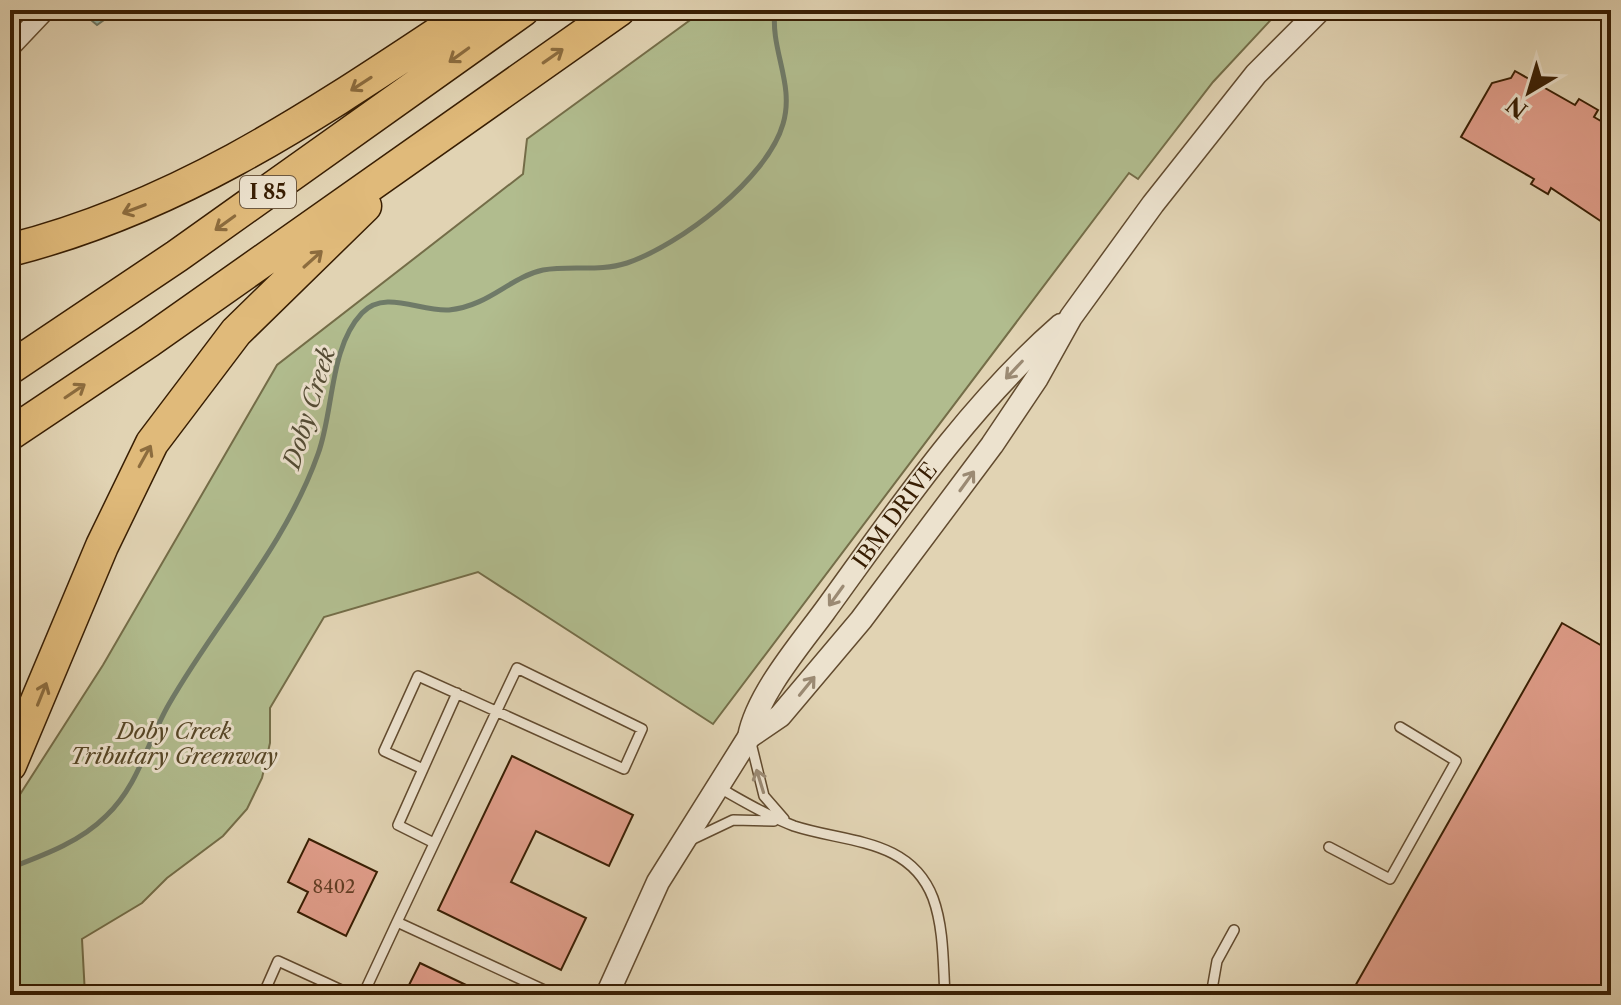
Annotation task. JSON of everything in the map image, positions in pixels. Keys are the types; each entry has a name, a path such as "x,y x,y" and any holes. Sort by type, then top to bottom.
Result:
{"highway":[{"path":"10,250 139,208 249,155 473,10"},
{"name":"I 85","path":"10,368 177,256 523,10"},
{"name":"I 85","path":"10,434 619,10"},
{"path":"10,765 102,546 152,443 236,332 355,218 398,166"}],"street":[{"path":"10,48 46,10"},
{"name":"IBM DRIVE","path":"749,737 769,725 798,697 913,554 1024,399 1071,317 1218,118 1320,10"},
{"name":"IBM DRIVE","path":"607,995 640,918 673,857 749,737 755,716 793,655 898,511 1013,371 1071,317"}],"lane":[{"path":"363,995 496,711 517,668 642,729 624,769 496,711 457,693 418,676 384,751 423,769"},
{"path":"434,843 398,825 457,693"},
{"path":"1329,847 1390,879 1456,761 1400,727"},
{"path":"749,737 764,796 793,825"},
{"path":"716,785 793,825"},
{"path":"673,857 705,831 733,820 753,819 793,825 880,846 917,871 937,910 945,995"},
{"path":"397,922 555,995"},
{"path":"1211,995 1217,961 1234,930"},
{"path":"263,995 278,961 352,995"},
{"path":"317,995 324,982"}],"green space":[{"name":"Doby Creek Tributary Greenway","path":"704,10 1280,10 1213,82 1138,179 1129,173 713,724 478,572 324,617 270,708 270,743 262,778 247,809 223,836 167,878 142,903 82,939 85,995 10,995 10,810 103,665 277,365 523,174 527,139"}],"water":[{"path":"90,10 118,10 97,25 91,20"}],"building":[{"path":"1515,71 1575,105 1579,99 1598,110 1594,117 1611,127 1611,228 1551,188 1548,194 1531,184 1534,179 1461,137 1492,83 1511,78"},
{"path":"1562,623 1611,651 1611,995 1350,995"},
{"path":"512,756 633,815 609,866 536,831 511,882 586,918 561,970 438,910"},
{"path":"309,839 377,872 346,936 298,912 308,892 288,882"},
{"path":"420,963 487,995 404,995"}],"waterway":[{"name":"Doby Creek","path":"10,868 61,847 85,833 106,816 127,791 169,704 269,552 304,488 323,437 343,344 362,313 371,306 392,302 438,310 463,307 543,270 627,263 695,226 741,187 774,145 783,124 786,95 774,25 775,10"}]}
